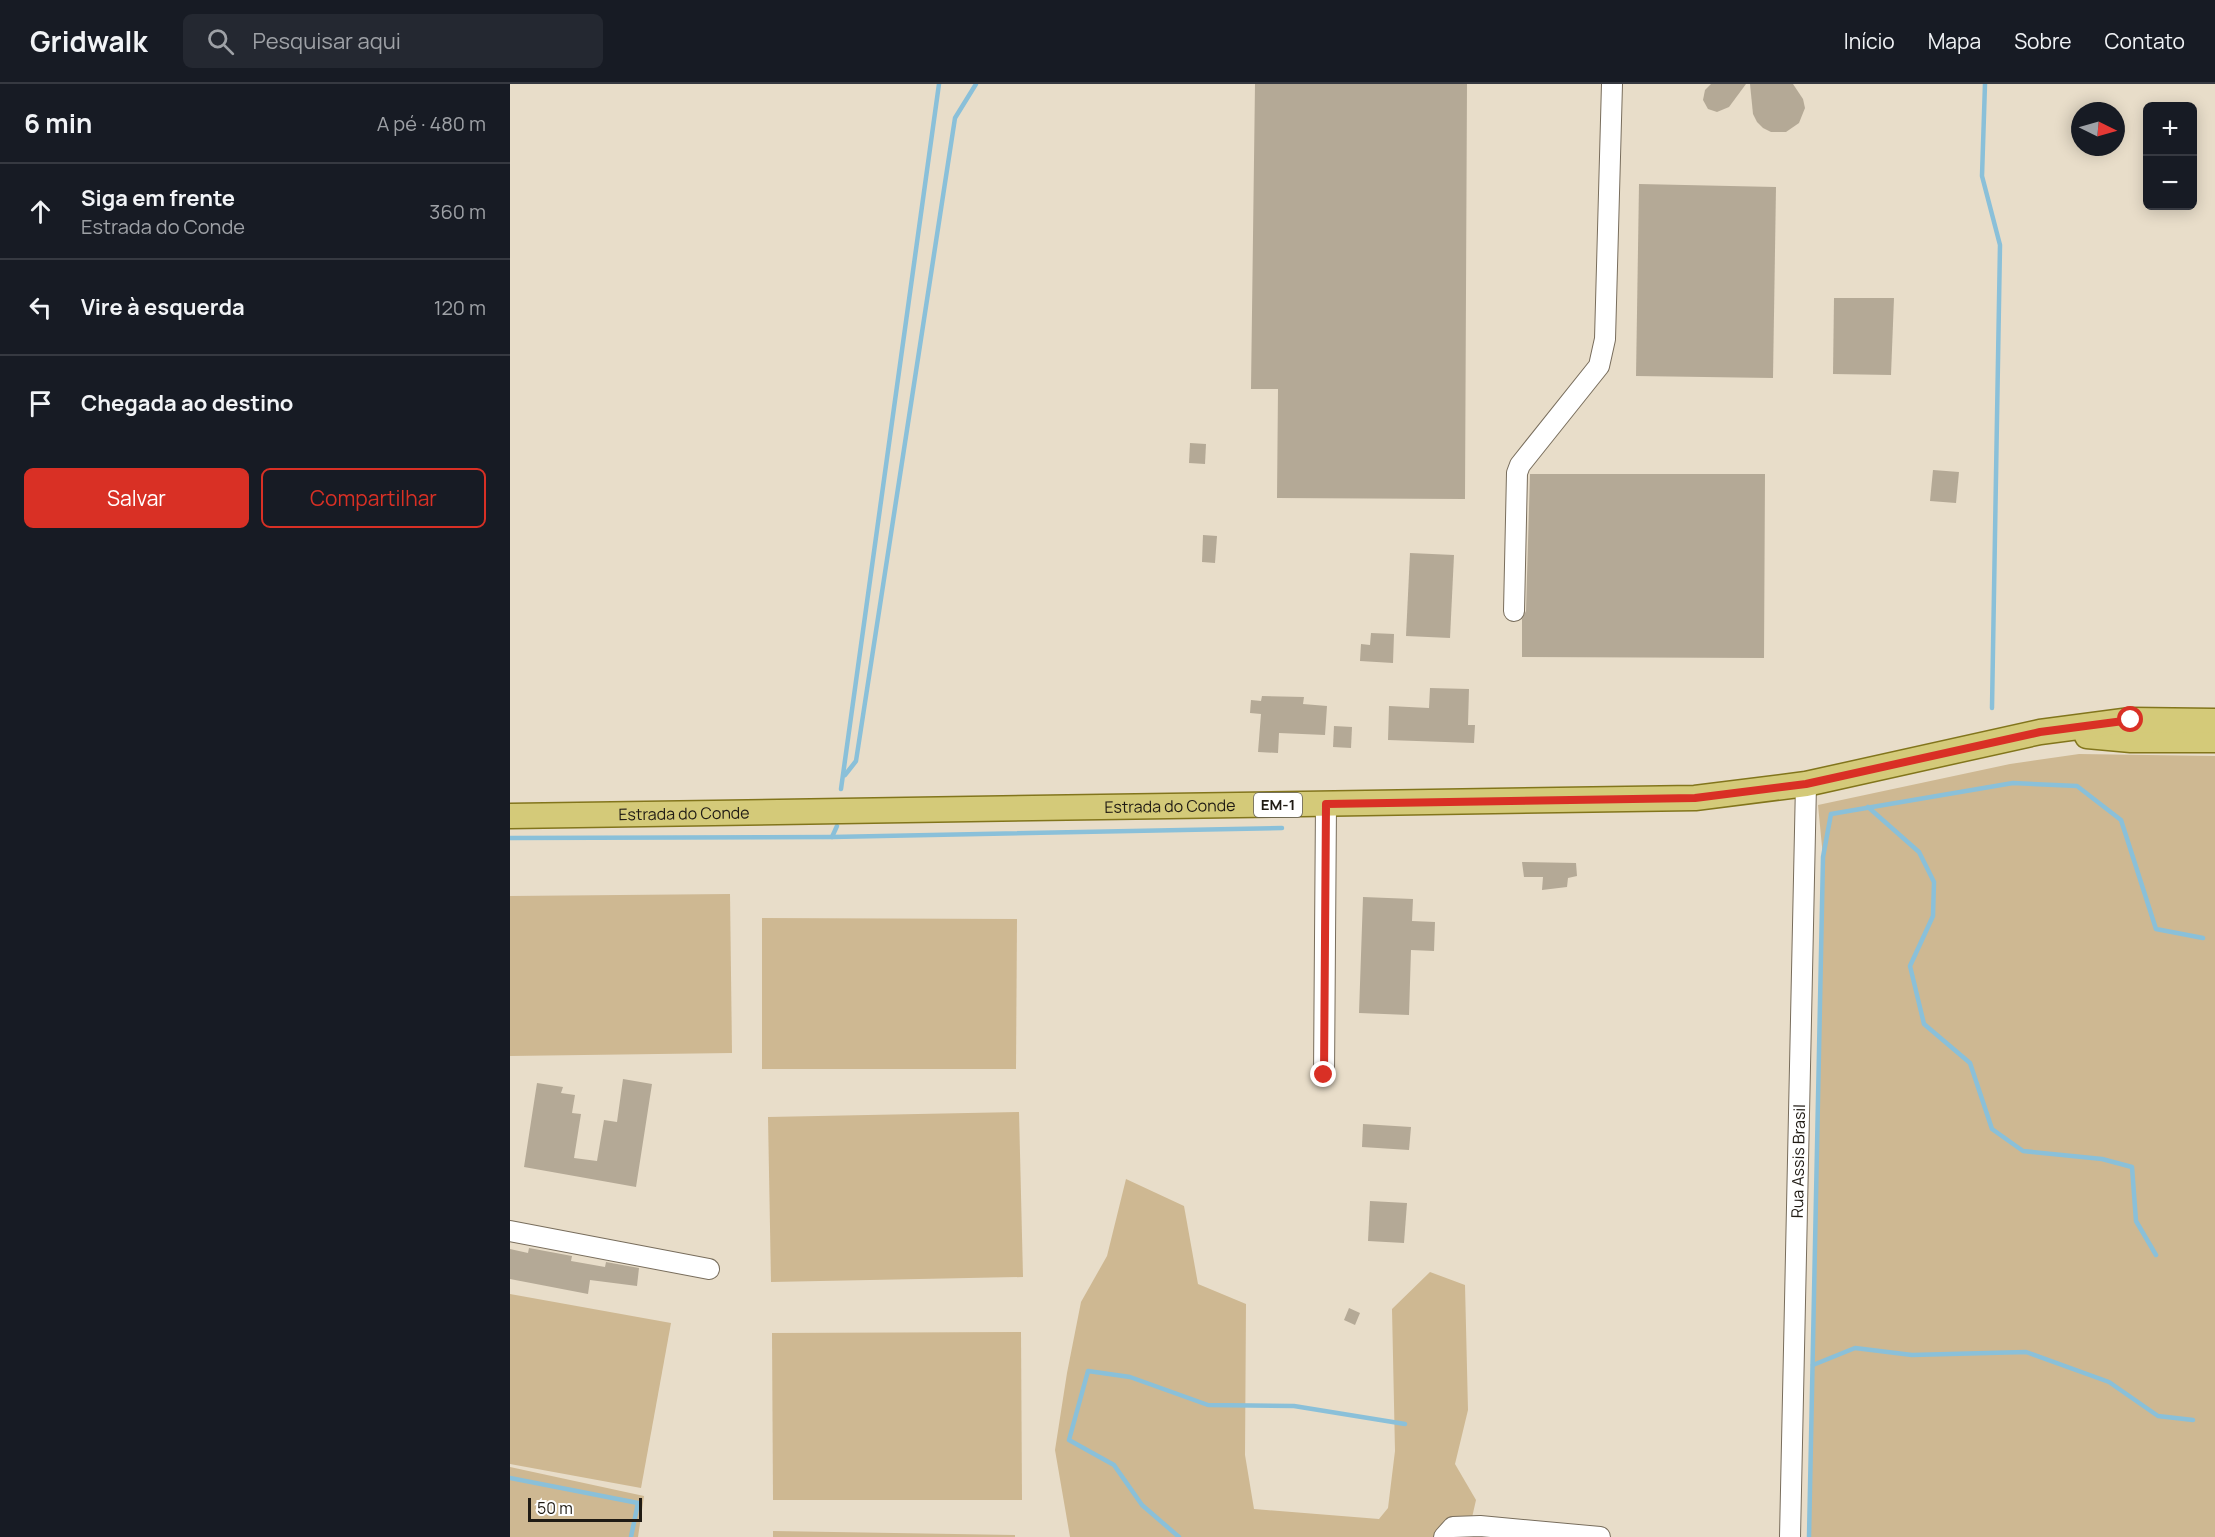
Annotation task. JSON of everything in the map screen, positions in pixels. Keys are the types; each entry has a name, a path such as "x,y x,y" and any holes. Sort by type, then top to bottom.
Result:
{"main road":[{"name":"Estrada do Conde","path":"510,816 1695,798 1806,784 2040,732 2131,720 2215,721"},
{"name":"Estrada do Conde","path":"2040,732 2131,727 2215,729"},
{"name":"Estrada do Conde","path":"2040,732 2131,740 2215,740"}],"street":[{"path":"1514,611 1517,473 1520,465 1599,366 1605,339 1612,84"},
{"name":"Rua Assis Brasil","path":"1790,1537 1806,784"},
{"path":"1324,1075 1326,804"},
{"path":"510,1231 709,1269"},
{"path":"1444,1537 1453,1527 1480,1526 1600,1537"}],"shaded area":[{"path":"2079,754 2215,756 2215,1537 1809,1537 1823,857 1818,805 2010,764"},
{"path":"730,894 732,1053 510,1056 510,896"},
{"path":"762,918 1017,919 1016,1069 762,1069"},
{"path":"1019,1112 1023,1277 771,1282 768,1117"},
{"path":"1126,1179 1184,1206 1198,1284 1246,1304 1245,1455 1254,1509 1379,1519 1388,1508 1395,1451 1392,1309 1430,1272 1465,1285 1468,1410 1455,1464 1476,1500 1468,1535 1465,1537 1070,1537 1055,1450 1067,1373 1081,1302 1107,1256"},
{"path":"510,1294 671,1323 641,1488 510,1464"},
{"path":"1021,1332 1022,1500 773,1500 772,1333"},
{"path":"510,1467 644,1496 638,1537 510,1537"},
{"path":"773,1531 1015,1535 1015,1537 773,1537"}],"building":[{"path":"1255,84 1467,84 1465,499 1277,498 1278,389 1251,389"},
{"path":"1711,84 1746,84 1729,107 1717,112 1708,109 1703,100 1705,90"},
{"path":"1750,84 1793,84 1803,99 1805,108 1799,123 1786,132 1771,132 1763,128 1753,114"},
{"path":"1639,184 1776,187 1773,378 1636,376"},
{"path":"1834,298 1894,298 1891,375 1833,374"},
{"path":"1190,443 1206,444 1205,464 1189,463"},
{"path":"1933,470 1959,472 1956,503 1930,501"},
{"path":"1530,474 1765,474 1764,658 1522,657 1522,619 1526,611"},
{"path":"1203,535 1217,536 1215,563 1202,562"},
{"path":"1410,553 1454,555 1450,638 1406,636"},
{"path":"1371,633 1394,634 1393,663 1360,661 1361,644 1370,645"},
{"path":"1430,688 1469,689 1468,725 1475,725 1474,743 1388,740 1389,706 1429,708"},
{"path":"1262,696 1304,697 1303,704 1327,706 1325,735 1279,733 1278,753 1258,752 1261,714 1250,713 1251,700 1261,701"},
{"path":"1334,726 1352,727 1351,748 1333,747"},
{"path":"1522,862 1576,863 1577,876 1568,878 1567,887 1542,890 1543,877 1524,877"},
{"path":"1363,897 1413,899 1412,921 1435,922 1434,951 1411,950 1409,1015 1359,1013"},
{"path":"623,1079 652,1084 636,1187 524,1167 537,1083 563,1087 561,1093 575,1095 572,1113 581,1114 574,1158 597,1161 604,1120 617,1122"},
{"path":"1363,1124 1411,1127 1409,1150 1362,1147"},
{"path":"1370,1201 1407,1203 1404,1243 1368,1241"},
{"path":"529,1248 572,1256 571,1261 605,1267 606,1262 639,1268 637,1286 590,1280 588,1294 510,1279 510,1249 528,1253"},
{"path":"1349,1308 1360,1313 1355,1325 1344,1320"}],"waterway":[{"path":"841,789 939,84"},
{"path":"845,775 856,761 955,118 976,84"},
{"path":"1985,84 1982,176 2000,245 1992,708"},
{"path":"1809,1537 1823,857 1831,814 2013,783 2077,786 2121,820 2156,929 2203,938"},
{"path":"1868,807 1919,852 1934,882 1933,916 1910,966 1924,1024 1970,1063 1992,1129 2023,1151 2102,1159 2132,1167 2136,1221 2156,1255"},
{"path":"832,837 837,826"},
{"path":"510,838 832,837 1282,828"},
{"path":"1813,1365 1855,1348 1912,1355 2026,1352 2109,1382 2158,1416 2193,1420"},
{"path":"1179,1537 1142,1505 1114,1465 1069,1440 1088,1371 1130,1377 1208,1405 1294,1406 1405,1424"},
{"path":"510,1478 638,1503 631,1537"}],"route":[{"path":"1324,1075 1326,804 1695,798 1806,784 2040,732 2131,720"}]}
